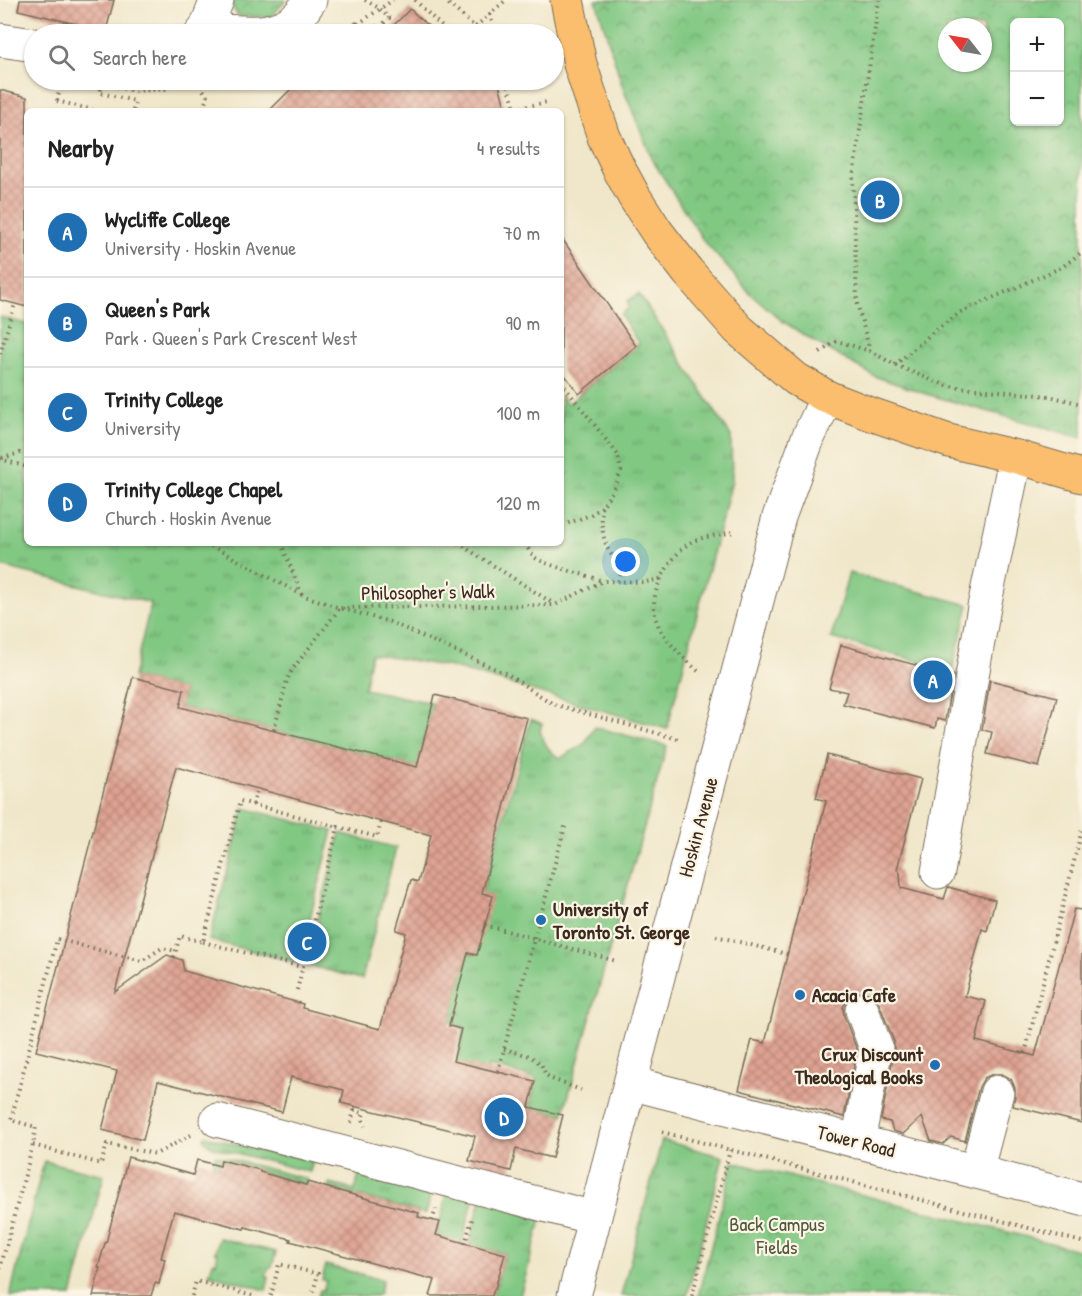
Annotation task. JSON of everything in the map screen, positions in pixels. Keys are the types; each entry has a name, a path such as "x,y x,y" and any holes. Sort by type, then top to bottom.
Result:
{"main road":[{"path":"567,0 580,64 604,137 618,167 657,232 703,290 738,329 796,379 827,397 949,441 1017,457 1082,476"}],"street":[{"path":"206,24 217,0"},
{"path":"286,24 298,16 310,0"},
{"path":"0,40 24,44"},
{"name":"Hoskin Avenue","path":"574,1296 779,517 808,438 827,397"},
{"path":"938,872 984,608 1017,457"},
{"path":"858,1142 876,1048 862,1010"},
{"name":"Tower Road","path":"630,1083 1082,1199"},
{"path":"976,1172 997,1092"},
{"path":"217,1120 594,1218"}],"path":[{"path":"365,0 379,8 388,18 383,24"},
{"path":"358,24 393,0"},
{"path":"415,0 439,24"},
{"path":"444,0 472,24"},
{"path":"478,24 506,0"},
{"path":"870,351 857,303 853,178 879,0"},
{"path":"490,14 492,24"},
{"path":"60,90 57,101 85,108"},
{"path":"101,90 100,93 135,101 134,108"},
{"path":"203,90 207,96 204,108"},
{"path":"510,90 515,108"},
{"path":"519,108 546,102"},
{"path":"895,364 961,312 1062,267 1082,252"},
{"path":"0,354 15,304"},
{"path":"820,352 837,340 870,351 948,386 1049,396 1082,404"},
{"path":"564,386 618,455 621,471 602,507 590,515 564,525"},
{"path":"1,459 24,452"},
{"path":"1,459 24,466"},
{"path":"602,507 604,537 609,551 617,561 621,573 619,581"},
{"path":"698,671 672,647 657,625 653,601 660,579 674,557 693,541 734,532"},
{"name":"Philosopher's Walk","path":"212,546 302,595 340,608 555,605 603,581 646,582 660,579"},
{"path":"282,546 302,595"},
{"path":"463,546 555,605"},
{"path":"529,546 533,556 542,562 603,581"},
{"path":"274,730 287,680 292,670 340,608 390,622 496,669 553,704 678,740"},
{"path":"253,805 257,788"},
{"path":"203,942 240,801 377,837 381,822"},
{"path":"498,1071 566,824"},
{"path":"297,990 338,827"},
{"path":"1025,1053 1082,830"},
{"path":"485,925 616,961"},
{"path":"174,957 180,936 302,967"},
{"path":"716,936 787,954"},
{"path":"0,1269 36,1127 11,1120 57,939 142,961 162,948 176,951"},
{"path":"504,1050 530,1056 541,1064 546,1075 581,1090"},
{"path":"351,1123 355,1108 364,1113 362,1118"},
{"path":"33,1145 101,1164 107,1144 156,1154 217,1120"},
{"path":"662,1132 1082,1242"},
{"path":"692,1296 730,1150"},
{"path":"271,1296 279,1264 318,1274 312,1296"},
{"path":"192,1296 196,1281 233,1293 253,1296"}],"green space":[{"path":"232,0 286,0 271,17 239,16 234,10"},
{"path":"596,0 1082,0 1082,438 926,394 874,376 782,321 750,293 703,240 653,161 623,88"},
{"path":"639,294 731,436 732,481 667,729 451,667 371,654 364,689 433,703 417,767 180,707 184,690 133,677 151,603 0,566 0,317 24,323 24,546 564,546 564,399 568,404 639,344 621,315 629,307 627,301"},
{"path":"849,573 969,605 952,670 831,638"},
{"path":"531,719 542,724 540,731 545,743 553,754 561,758 584,744 595,727 667,746 563,1115 529,1107 537,1079 489,1066 483,1086 453,1079 464,1028 450,1022 468,953 477,955 482,893"},
{"path":"244,808 333,831 298,963 209,940"},
{"path":"340,833 396,848 362,979 306,965"},
{"path":"205,1136 274,1154 313,1160 310,1172 216,1148 209,1145 204,1139"},
{"path":"662,1140 723,1157 687,1296 621,1296"},
{"path":"215,1155 307,1179 308,1183 306,1185 222,1160 218,1170 213,1164"},
{"path":"44,1161 104,1175 72,1296 10,1296"},
{"name":"Back Campus Fields","path":"733,1162 1082,1251 1082,1296 698,1296"},
{"path":"361,1168 433,1186 426,1214 328,1188 329,1184 355,1190"},
{"path":"448,1190 474,1197 462,1243 435,1241"},
{"path":"481,1199 540,1219 520,1296 492,1296 505,1254 469,1245"},
{"path":"219,1238 276,1252 272,1267 269,1267 266,1276 269,1277 266,1290 209,1274 213,1262 216,1263 218,1253 215,1252"},
{"path":"326,1265 383,1280 379,1295 318,1296 320,1290 323,1291 326,1281 322,1280"}],"building":[{"path":"20,0 114,0 108,24 77,24 18,10"},
{"path":"410,9 426,24 395,24"},
{"path":"0,90 27,97 27,108 24,108 24,306 0,300"},
{"path":"290,90 501,90 505,108 272,108"},
{"path":"564,241 636,346 579,394 564,374"},
{"path":"841,645 953,675 945,721 937,719 935,728 843,704 847,692 829,688"},
{"path":"133,677 184,690 180,707 417,767 435,695 527,718 482,893 493,896 477,955 468,953 449,1026 461,1029 453,1061 535,1081 529,1107 563,1115 552,1158 516,1149 511,1171 469,1161 475,1136 341,1103 344,1090 291,1077 282,1112 158,1081 143,1140 102,1130 117,1071 36,1051","holes":["176,767 431,835 418,882 411,880 396,930 406,933 380,1029 302,1008 303,1004 184,971 182,960 167,955 115,992"]},
{"path":"990,680 1057,697 1039,767 987,754 992,732 982,730"},
{"path":"827,755 921,779 897,869 900,873 901,888 944,899 948,887 995,900 987,931 982,929 965,996 986,1001 976,1041 1035,1056 1074,909 1082,910 1082,1123 1013,1106 1015,1088 1011,1079 1002,1074 993,1074 984,1078 979,1087 965,1141 951,1137 943,1144 931,1141 922,1117 903,1134 893,1131 890,1122 881,1120 894,1042 879,1003 873,995 865,992 856,992 848,998 843,1007 844,1016 857,1050 844,1117 739,1090 752,1040 765,1043 826,801 816,798"},
{"path":"128,1157 193,1175 197,1160 220,1166 221,1160 306,1185 307,1182 419,1213 418,1217 440,1222 436,1235 505,1254 495,1289 492,1296 430,1296 435,1280 290,1241 291,1239 174,1211 161,1258 165,1259 159,1284 155,1283 151,1296 93,1296 100,1268 98,1268"}],"place":[{"name":"Queen's Park","path":"880,200"},
{"name":"Wycliffe College","path":"933,680"},
{"name":"University of Toronto St. George","path":"541,920"},
{"name":"Trinity College","path":"307,942"},
{"name":"Acacia Cafe","path":"800,995"},
{"name":"Crux Discount Theological Books","path":"935,1065"},
{"name":"Trinity College Chapel","path":"504,1117"}]}
